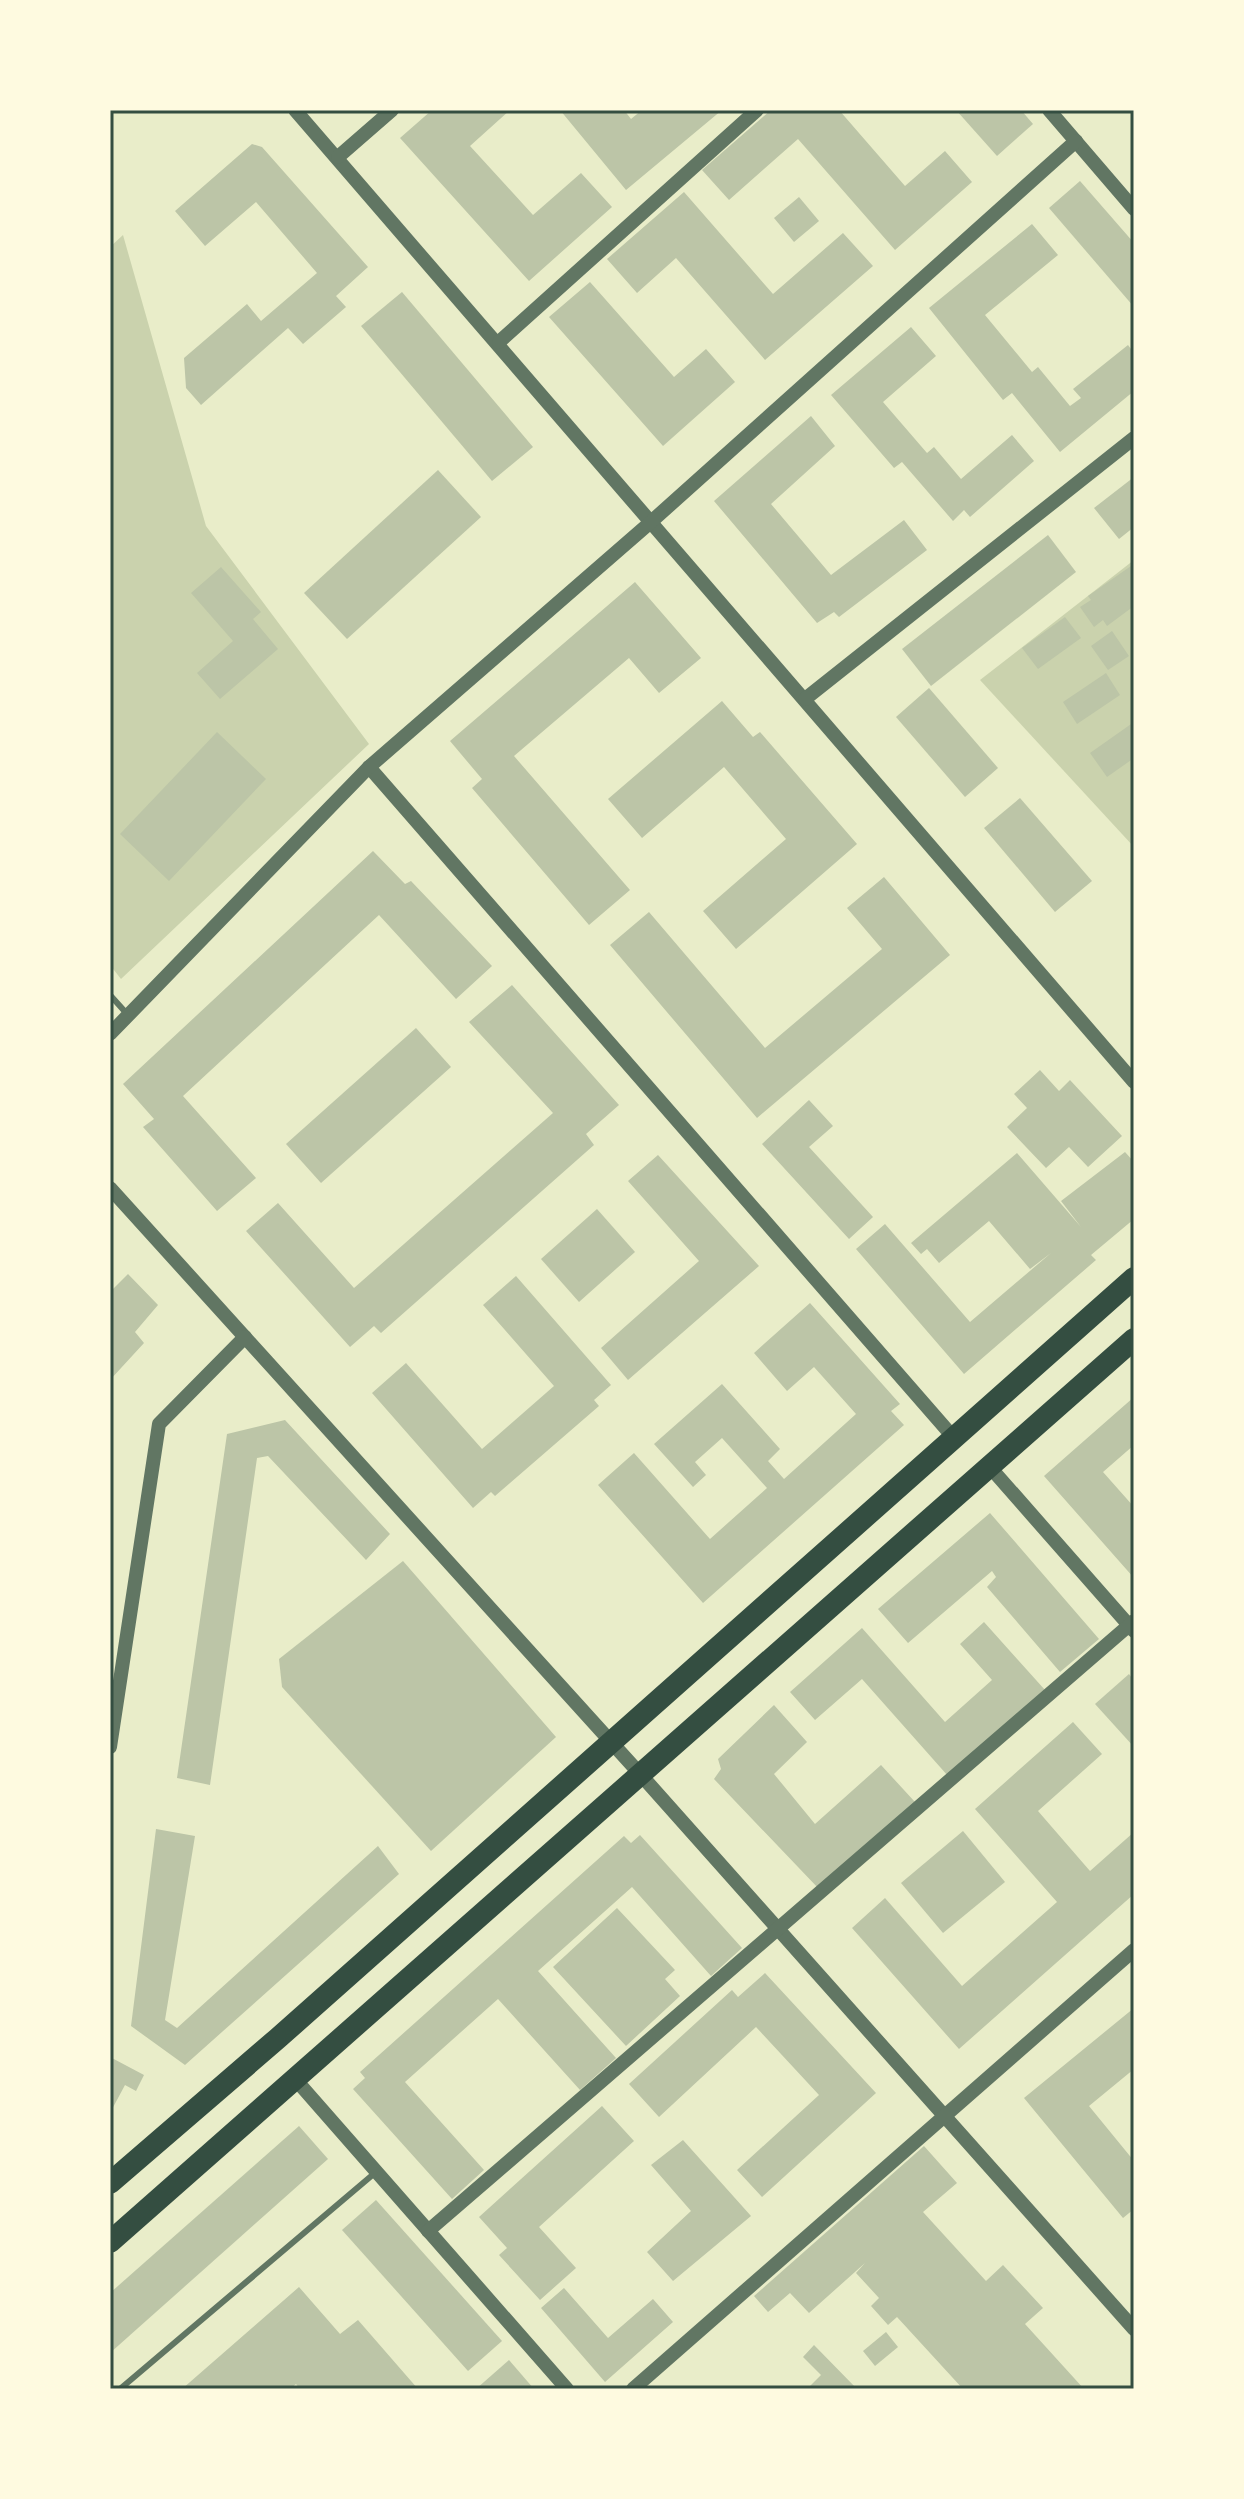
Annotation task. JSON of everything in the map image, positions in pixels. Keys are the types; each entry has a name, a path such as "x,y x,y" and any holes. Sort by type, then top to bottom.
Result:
{"highway":[{"path":"110,2183 289,2029 609,1741 1134,1278"},
{"path":"110,2242 1134,1339"}],"street":[{"path":"295,110 499,342 1134,1082"},
{"path":"338,157 392,110"},
{"path":"499,342 757,110"},
{"path":"1049,110 1134,209"},
{"path":"110,1034 369,767 652,521 1076,141"},
{"path":"805,699 1134,438"},
{"path":"369,767 954,1438"},
{"path":"110,1188 641,1775 943,2118 1134,2329"},
{"path":"110,1747 159,1424 245,1337"},
{"path":"428,2231 1132,1626 989,1466"},
{"path":"633,2389 1134,1950"},
{"path":"296,2080 567,2389"}],"lane":[{"path":"110,995 128,1015"},
{"path":"120,2389 376,2172"}],"green space":[{"path":"123,235 206,526 369,744 121,979 110,965 110,247"},
{"path":"1134,560 1134,847 980,680"}],"building":[{"path":"432,110 510,110 470,146 533,215 581,173 612,207 529,281 400,138"},
{"path":"560,110 624,110 631,119 642,110 722,110 626,190"},
{"path":"771,110 839,110 905,186 945,151 972,182 895,250 798,139 729,200 702,170"},
{"path":"956,110 1021,110 1033,124 997,156"},
{"path":"252,144 262,147 368,267 336,296 346,307 303,344 288,328 201,405 186,388 184,358 247,304 261,321 317,273 256,202 205,246 175,211"},
{"path":"1080,181 1134,243 1134,307 1049,208"},
{"path":"684,192 773,294 843,233 873,266 765,360 676,258 637,293 607,259"},
{"path":"799,197 819,221 794,242 774,218"},
{"path":"1032,224 1058,255 985,315 1032,372 1038,367 1070,406 1081,398 1073,389 1128,345 1134,353 1134,391 1060,452 1012,393 1003,400 929,308"},
{"path":"590,282 674,377 706,349 735,382 663,446 549,317"},
{"path":"402,292 533,447 492,481 361,326"},
{"path":"911,327 936,356 883,402 927,453 934,447 961,479 1012,435 1034,461 970,517 964,510 953,521 902,462 894,468 831,395"},
{"path":"811,416 835,446 771,504 831,575 904,520 927,550 839,617 834,612 817,623 714,501"},
{"path":"438,470 481,517 347,639 304,593"},
{"path":"1134,477 1134,527 1119,539 1094,508"},
{"path":"1048,535 1076,572 931,686 902,649"},
{"path":"1131,566 1134,571 1134,606 1107,626 1103,620 1094,627 1080,607 1091,600 1088,596"},
{"path":"221,567 261,612 253,619 278,649 220,699 197,673 233,641 191,593"},
{"path":"635,582 701,658 659,693 629,658 514,756 630,890 589,925 472,788 482,779 450,741"},
{"path":"1065,617 1081,638 1038,669 1022,648"},
{"path":"1112,631 1129,656 1108,670 1091,646"},
{"path":"1106,673 1120,695 1077,724 1063,702"},
{"path":"929,688 998,768 965,797 896,717"},
{"path":"722,701 753,737 760,732 857,844 736,949 703,911 786,839 724,767 642,838 608,799"},
{"path":"1134,722 1134,758 1107,777 1090,753"},
{"path":"217,732 266,779 169,881 120,834"},
{"path":"1020,798 1092,881 1055,912 984,828"},
{"path":"373,851 405,884 411,881 492,966 456,999 379,915 183,1096 256,1178 217,1211 143,1127 154,1119 123,1084"},
{"path":"884,877 950,955 757,1118 610,945 649,912 765,1048 882,949 847,908"},
{"path":"512,985 619,1105 586,1134 594,1145 381,1333 374,1326 350,1347 246,1231 278,1203 354,1288 553,1113 469,1022"},
{"path":"416,1028 451,1067 321,1183 286,1144"},
{"path":"1040,1070 1059,1091 1070,1080 1122,1136 1088,1167 1069,1147 1046,1168 1007,1127 1027,1108 1014,1094"},
{"path":"809,1100 833,1126 809,1147 873,1217 849,1239 762,1144"},
{"path":"1125,1152 1134,1162 1134,1219 1091,1255 1096,1260 964,1374 856,1249 885,1224 970,1322 1051,1253 1030,1269 989,1221 939,1263 927,1249 921,1254 911,1243 1017,1153 1081,1227 1061,1201"},
{"path":"658,1155 759,1266 628,1380 601,1348 699,1261 628,1181"},
{"path":"597,1209 635,1252 579,1302 541,1259"},
{"path":"128,1274 158,1305 135,1332 144,1343 110,1380 110,1292"},
{"path":"516,1276 611,1385 594,1400 599,1406 495,1496 491,1492 473,1508 372,1393 406,1363 482,1449 554,1386 483,1305"},
{"path":"810,1303 900,1404 891,1411 904,1425 703,1603 598,1485 634,1453 710,1539 767,1488 722,1438 695,1462 706,1475 693,1487 654,1444 722,1384 780,1449 768,1461 784,1479 856,1414 814,1367 787,1391 754,1353"},
{"path":"1134,1397 1134,1445 1103,1472 1134,1507 1134,1578 1044,1476"},
{"path":"285,1420 390,1534 366,1560 268,1456 257,1458 210,1785 177,1778 227,1434"},
{"path":"990,1513 1099,1639 1060,1672 987,1587 996,1577 992,1571 908,1643 878,1609"},
{"path":"403,1561 556,1737 431,1851 282,1687 279,1659"},
{"path":"984,1622 1045,1690 948,1776 862,1679 815,1720 790,1692 862,1628 945,1722 992,1680 960,1644"},
{"path":"1129,1674 1134,1681 1134,1747 1095,1704"},
{"path":"774,1705 807,1742 774,1774 815,1824 881,1765 915,1802 819,1889 714,1779 721,1769 718,1759"},
{"path":"1073,1722 1102,1754 1038,1811 1090,1871 1134,1832 1134,1894 959,2049 852,1928 885,1898 962,1986 1057,1902 975,1809"},
{"path":"156,1829 195,1836 165,2020 177,2028 378,1846 399,1874 185,2065 131,2026"},
{"path":"963,1831 1005,1882 943,1933 901,1883"},
{"path":"640,1835 742,1948 711,1976 632,1887 538,1971 616,2058 580,2090 498,1999 405,2082 484,2170 452,2199 353,2089 365,2078 360,2072 624,1836 631,1843"},
{"path":"617,1908 675,1970 665,1979 680,1996 626,2046 553,1967"},
{"path":"765,1973 876,2093 762,2197 737,2170 819,2095 756,2027 659,2117 629,2084 732,1990 738,1997"},
{"path":"1134,2008 1134,2069 1089,2106 1134,2161 1134,2209 1123,2218 1024,2098"},
{"path":"110,2057 144,2075 136,2091 125,2085 110,2113"},
{"path":"602,2106 634,2141 539,2227 576,2268 540,2300 499,2255 507,2248 479,2217"},
{"path":"299,2126 328,2159 110,2353 110,2293"},
{"path":"683,2140 751,2216 673,2281 647,2252 691,2211 651,2165"},
{"path":"924,2146 957,2183 923,2212 986,2281 1003,2265 1043,2308 1025,2324 1084,2389 963,2389 897,2317 888,2325 871,2306 879,2298 856,2273 865,2263 809,2313 790,2293 768,2312 754,2296"},
{"path":"376,2200 502,2341 468,2371 342,2230"},
{"path":"299,2287 340,2334 358,2320 418,2389 300,2389 296,2384 290,2389 182,2389"},
{"path":"564,2288 608,2338 653,2299 673,2322 605,2382 541,2308"},
{"path":"886,2332 898,2347 875,2366 863,2351"},
{"path":"814,2345 857,2389 809,2387 821,2375 803,2357"},
{"path":"509,2360 534,2389 476,2389"}]}
